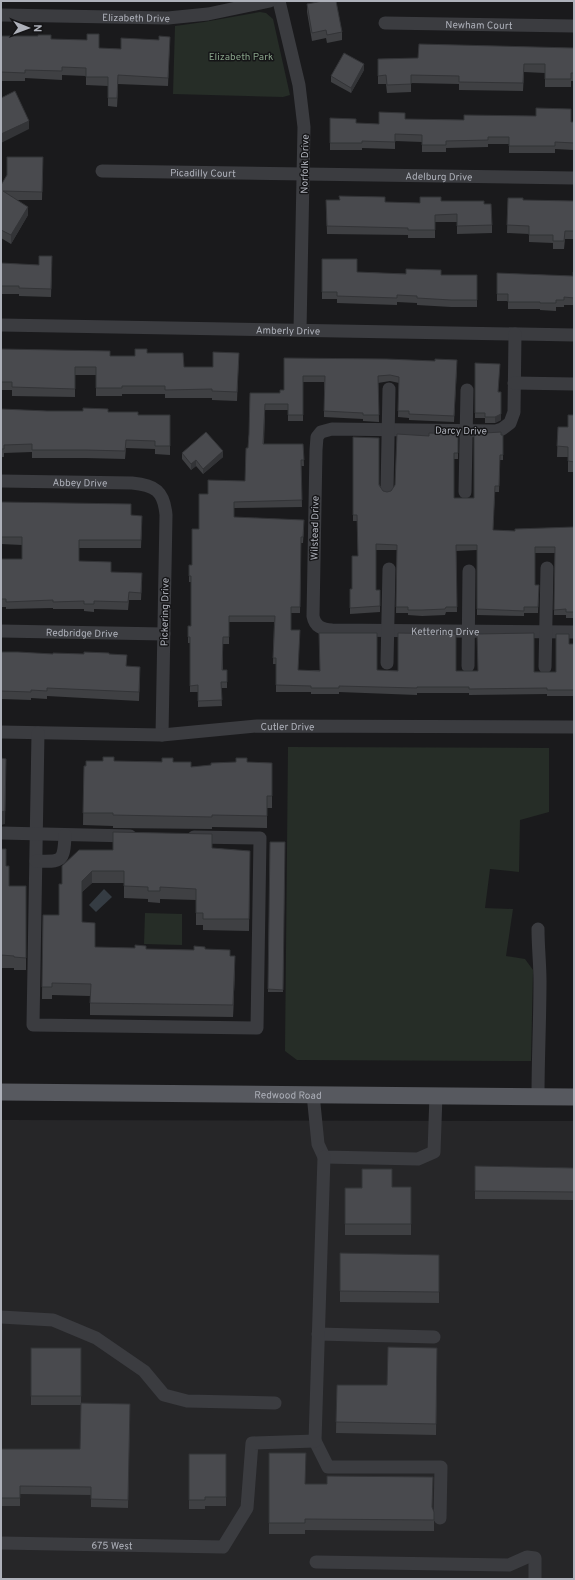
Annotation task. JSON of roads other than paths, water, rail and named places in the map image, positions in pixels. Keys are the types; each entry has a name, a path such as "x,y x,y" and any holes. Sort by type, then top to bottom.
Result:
{"main road":[{"name":"Redwood Road","path":"1,1092 574,1096"}],"street":[{"name":"Elizabeth Drive","path":"1,15 168,18 208,14 270,1"},
{"name":"Norfolk Drive","path":"279,1 297,78 304,127 300,330"},
{"name":"Newham Court","path":"385,23 574,26"},
{"name":"Picadilly Court","path":"102,171 304,174"},
{"name":"Adelburg Drive","path":"304,174 574,178"},
{"name":"Amberly Drive","path":"1,325 574,335"},
{"name":"Darcy Drive","path":"321,432 332,428 466,430 502,429 510,423 514,412 514,334"},
{"path":"514,382 574,384"},
{"path":"387,490 389,389"},
{"path":"465,492 466,390"},
{"name":"Wilstead Drive","path":"317,625 314,621 313,610 316,450 317,437 321,432"},
{"name":"Abbey Drive","path":"1,481 137,484 151,486 158,491"},
{"name":"Pickering Drive","path":"158,491 163,498 166,515 162,735"},
{"path":"545,667 547,568"},
{"path":"387,663 389,569"},
{"path":"468,666 469,571"},
{"name":"Kettering Drive","path":"317,625 321,628 332,630 574,632"},
{"name":"Redbridge Drive","path":"1,631 164,634"},
{"name":"Cutler Drive","path":"1,732 162,735 257,726 574,727"},
{"path":"38,733 33,1025 257,1028 260,838 182,837"},
{"path":"1,833 143,836"},
{"path":"36,862 53,862 60,859 64,851 65,834"},
{"path":"538,929 538,952 540,963 538,1096"},
{"path":"313,1094 318,1144 324,1157 315,1441 328,1467 441,1467 440,1518"},
{"path":"324,1157 418,1159 434,1152 436,1095"},
{"path":"1,1317 53,1320 96,1338 144,1371 164,1395 187,1401 275,1403"},
{"path":"318,1334 434,1337"},
{"name":"675 West","path":"1,1543 223,1547 248,1508 252,1443 315,1441"},
{"path":"316,1562 509,1565 527,1557 535,1558 535,1579"}],"park label":[{"name":"Elizabeth Park","path":"241,56"}]}
